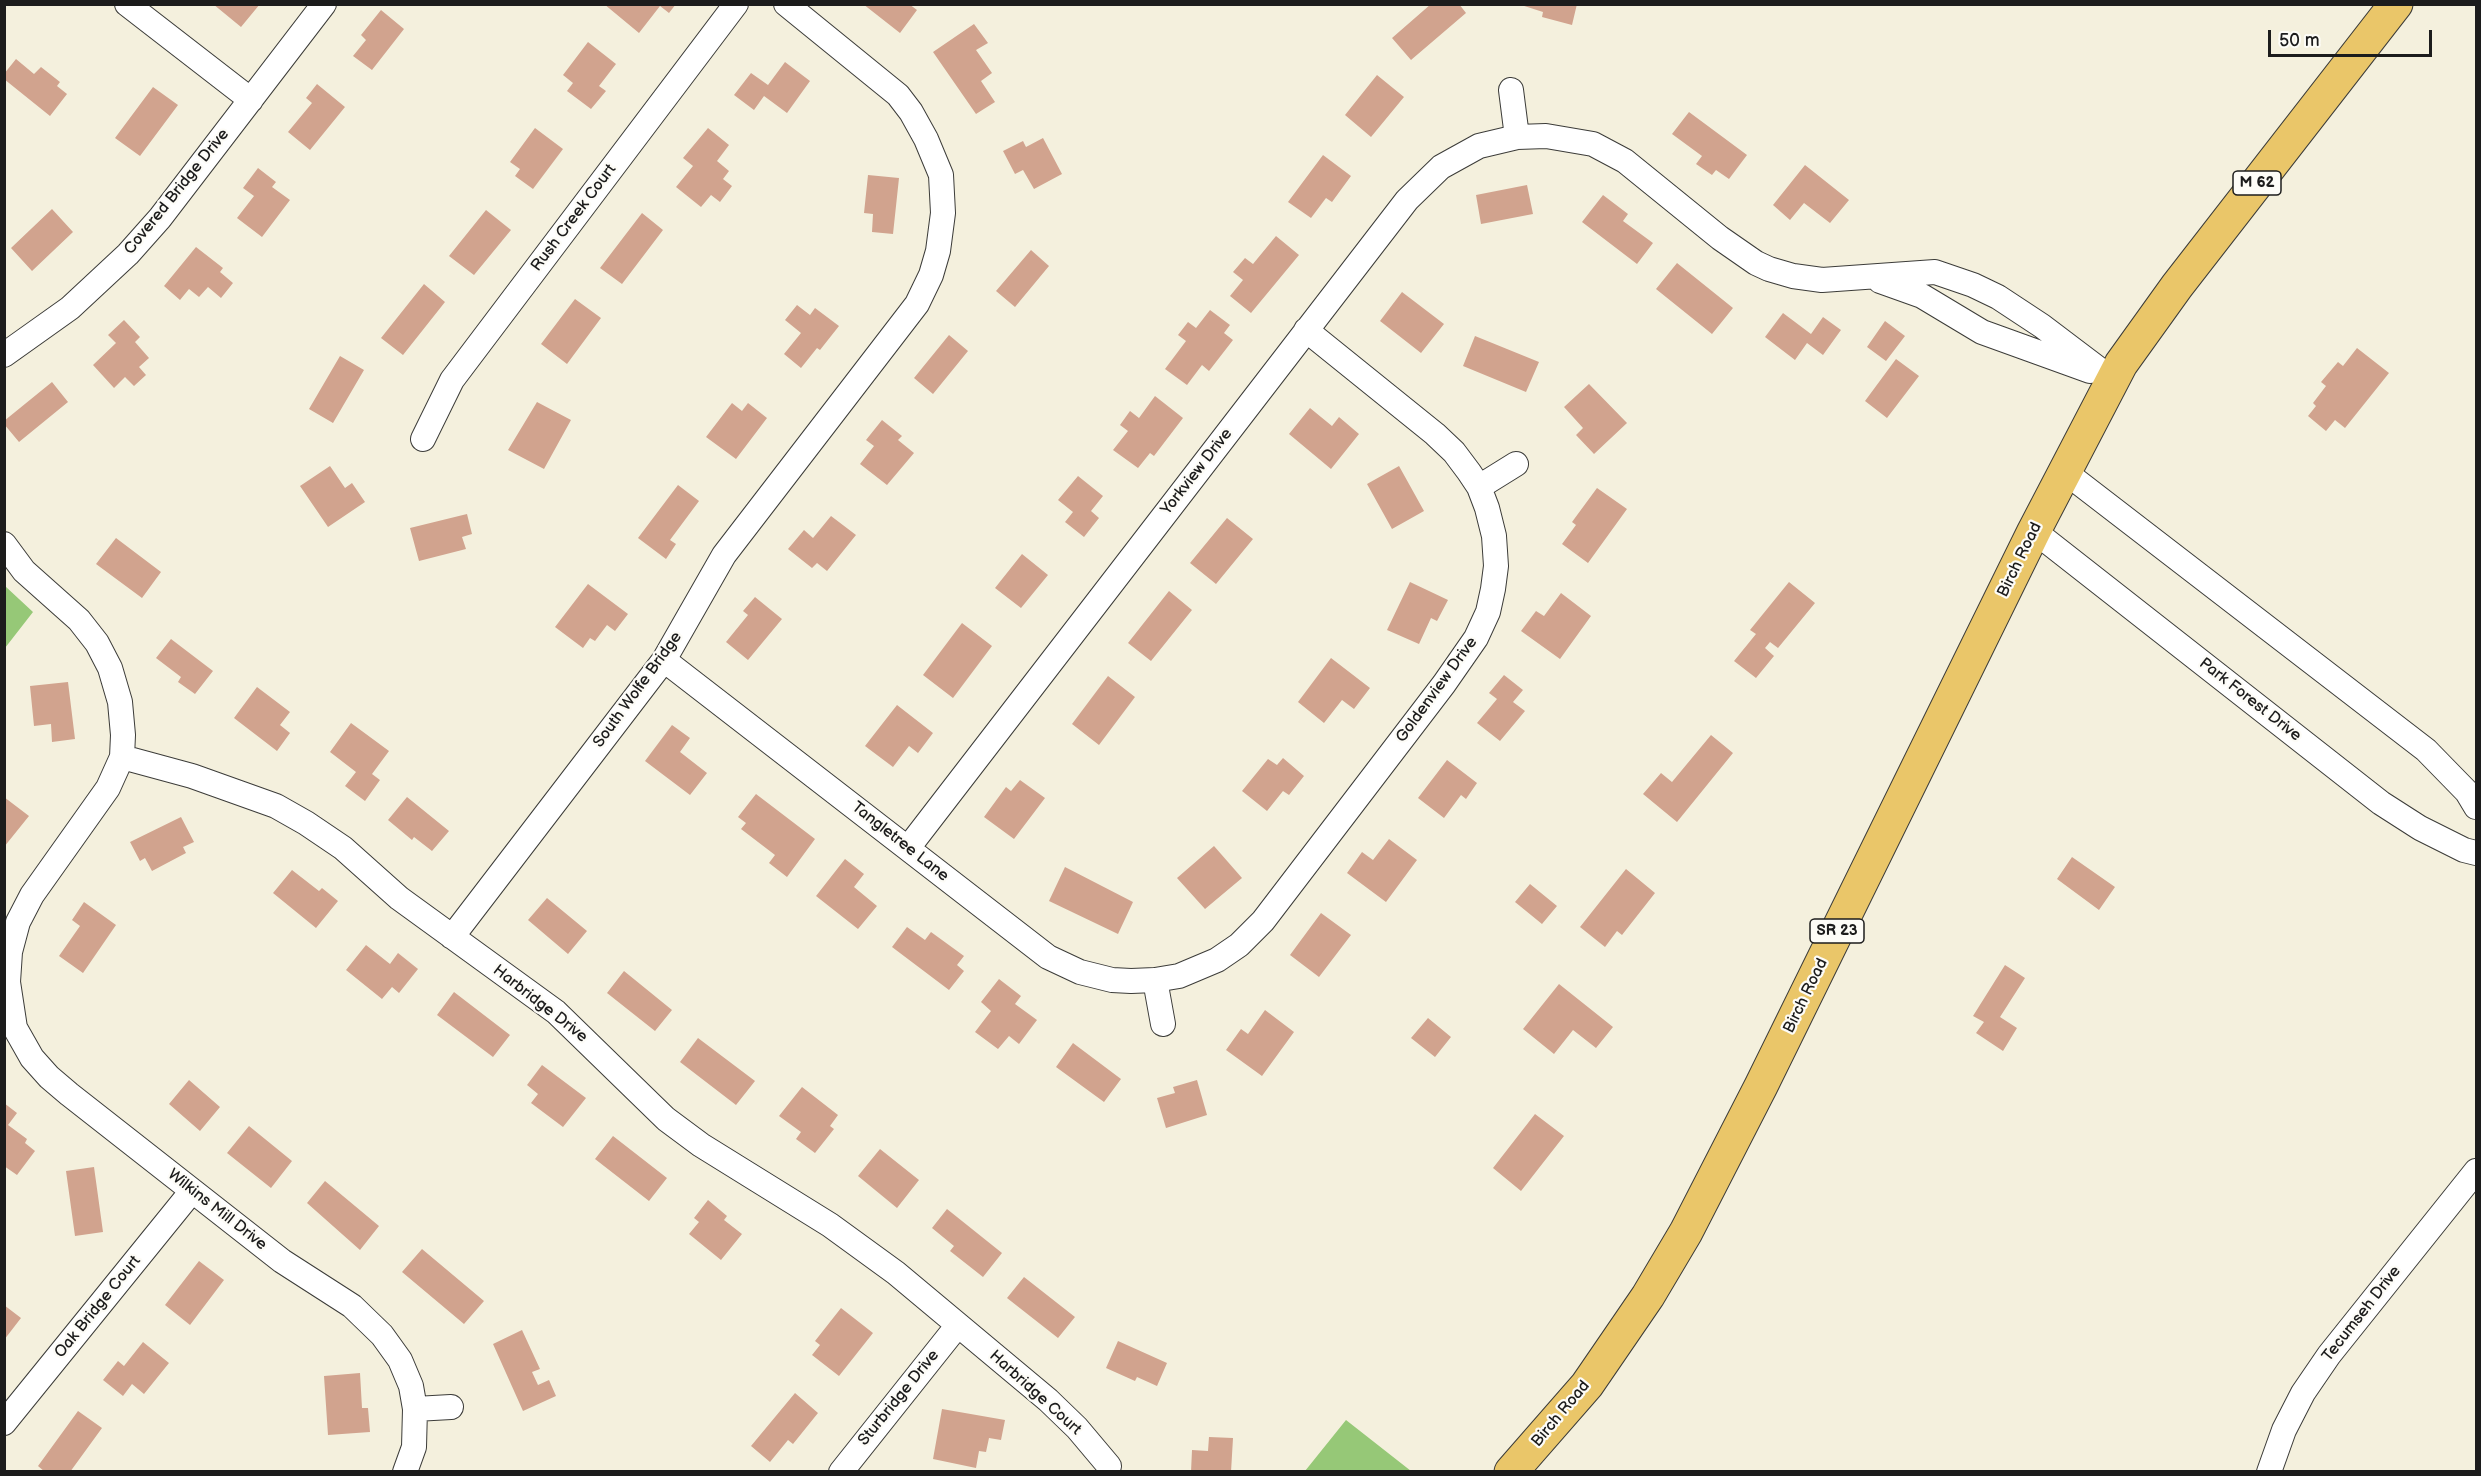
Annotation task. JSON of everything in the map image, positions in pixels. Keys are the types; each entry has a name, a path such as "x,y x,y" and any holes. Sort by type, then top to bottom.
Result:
{"main road":[{"name":"M 62","path":"2116,371 2177,286 2396,4"},
{"name":"Birch Road","path":"1511,1472 1587,1384 1648,1296 1686,1232 1761,1086 2034,531 2116,371"}],"street":[{"path":"127,4 251,100"},
{"name":"Covered Bridge Drive","path":"4,355 70,308 128,254 160,218 324,4"},
{"name":"Rush Creek Court","path":"423,439 453,380 736,4"},
{"name":"South Wolfe Bridge","path":"452,937 664,660 724,555 917,304 931,274 942,228 941,175 926,139 911,112 898,95 786,4"},
{"path":"1510,90 1516,137"},
{"name":"Yorkview Drive","path":"908,848 1407,200 1429,176 1462,153 1499,140 1516,137 1560,137 1593,144 1625,160 1720,238 1756,263 1769,269 1793,276 1822,280 1935,272 1973,285 1998,297 2116,371"},
{"path":"1874,278 1922,296 1982,332 2116,371"},
{"path":"1982,332 1998,297"},
{"name":"Goldenview Drive","path":"1306,330 1435,434 1454,452 1479,487 1494,536 1496,566 1488,612 1476,638 1444,684 1326,838"},
{"path":"1479,487 1516,464"},
{"path":"2065,472 2426,750 2467,792 2476,807"},
{"name":"Park Forest Drive","path":"2034,531 2381,802 2420,828 2464,850 2476,853"},
{"name":"Wilkins Mill Drive","path":"4,544 24,572 79,620 97,643 110,669 120,702 123,735 122,757 108,788 32,895 18,922 10,952 8,1014 32,1058 48,1077 282,1261 352,1306 374,1328 400,1360 411,1386 416,1409 414,1447 405,1472"},
{"name":"Tangletree Lane","path":"664,660 1048,957 1080,972 1112,980 1155,980 1179,976 1217,960 1239,945 1263,921 1326,838"},
{"name":"Harbridge Drive","path":"122,757 231,788 306,822 343,848 399,898 556,1012 591,1044 628,1084 675,1126 701,1145 830,1225 896,1273 958,1325"},
{"path":"1155,980 1163,1024"},
{"name":"Tecumseh Drive","path":"2270,1472 2284,1430 2298,1402 2329,1355 2476,1171"},
{"name":"Oak Bridge Court","path":"4,1423 192,1191"},
{"name":"Harbridge Court","path":"958,1325 1048,1400 1077,1428 1108,1466"},
{"name":"Sturbridge Drive","path":"841,1472 958,1325"},
{"path":"416,1409 451,1407"}],"green space":[{"path":"5,586 33,612 5,648"},
{"path":"1346,1420 1411,1471 1305,1471"}],"building":[{"path":"213,4 260,4 241,27"},
{"path":"604,4 676,4 669,13 660,6 639,33"},
{"path":"863,4 909,4 917,10 900,33"},
{"path":"1431,4 1459,4 1466,13 1411,60 1392,38"},
{"path":"1518,4 1577,4 1572,25 1542,17 1543,12"},
{"path":"381,10 404,29 372,70 353,56 366,40 361,35"},
{"path":"974,24 988,43 976,50 992,73 981,81 995,102 976,114 933,52"},
{"path":"588,42 616,64 599,86 606,91 591,109 567,91 573,83 563,75"},
{"path":"16,59 34,74 41,67 60,82 57,86 67,94 50,116 4,79 4,74"},
{"path":"785,62 810,81 787,113 764,96 754,110 734,95 751,73 768,85"},
{"path":"1377,75 1404,97 1371,137 1345,115"},
{"path":"317,84 345,107 310,150 288,132 312,103 306,98"},
{"path":"153,87 178,105 140,156 115,138"},
{"path":"1689,112 1747,155 1729,179 1716,170 1712,175 1696,164 1702,156 1672,134"},
{"path":"535,128 563,149 533,189 515,176 520,169 510,162"},
{"path":"708,128 729,145 717,161 729,171 723,179 732,186 720,202 711,195 701,207 676,187 693,166 683,158"},
{"path":"1043,138 1062,174 1034,189 1023,170 1015,174 1003,151 1023,141 1026,147"},
{"path":"1323,155 1351,176 1332,202 1326,198 1311,218 1288,202"},
{"path":"1805,165 1849,200 1830,223 1804,203 1790,220 1773,205"},
{"path":"258,168 276,182 272,187 290,200 262,237 237,218 254,196 243,188"},
{"path":"868,175 899,178 893,234 872,232 873,214 864,213"},
{"path":"1527,185 1533,214 1481,224 1476,195"},
{"path":"1603,195 1628,214 1623,221 1653,243 1637,264 1582,222"},
{"path":"52,209 73,232 32,271 11,248"},
{"path":"486,210 511,230 474,275 449,256"},
{"path":"642,213 663,230 622,284 600,268"},
{"path":"1276,236 1299,255 1251,313 1230,296 1243,280 1233,272 1245,258 1253,264"},
{"path":"196,247 223,268 220,272 233,283 221,298 208,287 199,297 189,289 180,300 164,286"},
{"path":"1031,250 1049,266 1015,307 996,291"},
{"path":"1677,263 1733,308 1712,334 1656,289"},
{"path":"424,284 445,302 403,355 381,338"},
{"path":"1402,292 1444,324 1421,353 1380,321"},
{"path":"575,299 601,318 567,364 541,344"},
{"path":"797,305 810,315 815,308 839,326 820,350 817,348 801,368 784,354 801,333 785,320"},
{"path":"1210,310 1230,325 1224,333 1233,340 1209,371 1202,365 1187,385 1165,369 1186,341 1178,335 1188,322 1196,328"},
{"path":"1783,313 1811,334 1823,317 1841,330 1823,355 1807,343 1795,360 1765,337"},
{"path":"124,320 140,337 135,342 149,358 139,367 146,375 134,386 125,377 114,388 93,365 116,343 108,335"},
{"path":"1885,321 1905,336 1886,361 1867,347"},
{"path":"949,335 968,351 933,394 914,378"},
{"path":"1475,336 1539,362 1526,392 1463,366"},
{"path":"2357,348 2389,373 2345,428 2335,420 2326,431 2308,416 2316,406 2313,403 2326,386 2321,382 2338,362 2343,366"},
{"path":"340,356 364,370 333,423 309,409"},
{"path":"1896,359 1919,376 1887,418 1865,401"},
{"path":"52,382 68,402 19,442 4,421"},
{"path":"1589,384 1627,423 1594,454 1576,435 1583,428 1564,407"},
{"path":"1155,396 1183,418 1154,456 1150,453 1138,468 1113,450 1128,431 1120,425 1130,411 1139,418"},
{"path":"537,402 571,420 544,469 508,450"},
{"path":"732,403 742,411 748,403 767,418 736,459 706,437"},
{"path":"1310,408 1332,426 1339,417 1359,434 1331,469 1289,434"},
{"path":"882,420 902,436 898,440 914,453 887,485 860,464 874,446 866,440"},
{"path":"330,466 345,488 352,483 365,502 328,527 300,486"},
{"path":"1399,466 1424,511 1392,529 1367,484"},
{"path":"1078,476 1103,496 1091,511 1099,518 1084,537 1065,522 1073,512 1058,500"},
{"path":"678,485 699,501 670,540 676,544 666,559 638,538"},
{"path":"1597,488 1627,509 1588,563 1562,544 1576,525 1572,522"},
{"path":"467,514 472,534 462,537 466,549 419,561 410,528"},
{"path":"831,516 856,535 827,571 817,563 812,568 788,549 804,530 813,538"},
{"path":"1227,518 1253,539 1216,584 1190,563"},
{"path":"116,538 161,572 142,598 96,564"},
{"path":"1022,554 1048,575 1021,608 995,588"},
{"path":"1410,582 1448,600 1437,621 1431,618 1419,644 1387,630"},
{"path":"1789,582 1815,603 1778,648 1770,642 1765,648 1774,656 1756,678 1734,661 1756,634 1750,630"},
{"path":"588,584 628,614 615,631 607,625 595,641 590,638 583,648 555,627"},
{"path":"1169,591 1192,610 1151,661 1128,643"},
{"path":"1561,593 1591,616 1560,659 1521,631 1536,611 1544,616"},
{"path":"755,597 782,619 748,660 726,642 748,615 743,611"},
{"path":"962,623 992,646 953,698 923,675"},
{"path":"171,639 213,671 195,694 178,682 181,677 156,658"},
{"path":"1331,658 1370,688 1354,709 1342,700 1324,723 1298,702"},
{"path":"1504,675 1523,690 1513,702 1525,711 1500,741 1477,723 1497,699 1489,693"},
{"path":"1108,676 1135,697 1099,745 1072,724"},
{"path":"68,682 75,739 52,742 51,724 34,726 30,686"},
{"path":"257,687 290,712 280,725 290,733 277,751 234,718"},
{"path":"897,705 933,733 918,753 909,746 893,767 865,746"},
{"path":"351,723 389,751 372,774 380,780 365,801 345,786 356,772 330,752"},
{"path":"672,725 690,738 680,752 707,773 690,795 645,761"},
{"path":"1711,735 1733,753 1677,822 1643,794 1661,773 1672,782"},
{"path":"1283,758 1304,776 1289,795 1283,791 1267,811 1242,791 1268,759 1277,765"},
{"path":"1447,760 1477,783 1466,799 1461,795 1444,818 1418,798"},
{"path":"1020,780 1045,798 1014,839 984,817 1006,787 1011,791"},
{"path":"756,794 815,839 787,877 769,863 775,855 741,829 746,823 738,817"},
{"path":"4,797 29,816 4,847"},
{"path":"407,797 449,831 432,851 414,837 412,840 388,820"},
{"path":"181,817 194,842 183,847 186,853 152,871 145,858 140,861 130,842"},
{"path":"1389,839 1417,860 1386,902 1347,873 1362,852 1373,860"},
{"path":"1214,846 1242,878 1205,909 1177,878"},
{"path":"2072,857 2115,887 2099,910 2057,879"},
{"path":"845,859 864,874 854,887 877,906 858,929 816,896"},
{"path":"1065,867 1133,902 1118,934 1049,901"},
{"path":"1626,869 1655,893 1622,935 1617,931 1605,947 1580,927"},
{"path":"292,870 319,891 322,888 338,901 316,928 273,893"},
{"path":"1530,884 1557,906 1542,924 1515,902"},
{"path":"547,898 587,931 568,954 528,920"},
{"path":"84,902 116,925 83,973 59,956 80,926 72,920"},
{"path":"1321,913 1351,935 1319,977 1290,955"},
{"path":"907,927 925,940 931,932 964,956 957,965 964,971 949,990 892,947"},
{"path":"366,945 390,964 398,953 418,969 399,993 392,987 382,999 346,970"},
{"path":"2005,965 2025,978 2000,1017 2017,1028 2003,1051 1976,1033 1984,1022 1973,1016"},
{"path":"624,971 672,1010 655,1031 607,993"},
{"path":"999,979 1021,996 1015,1004 1037,1020 1019,1044 1009,1036 998,1049 975,1032 991,1011 981,1002"},
{"path":"1559,984 1613,1027 1596,1048 1573,1030 1554,1054 1523,1029"},
{"path":"454,992 510,1035 493,1057 437,1015"},
{"path":"1265,1010 1294,1032 1262,1076 1226,1050 1241,1029 1248,1034"},
{"path":"1428,1018 1451,1037 1435,1057 1411,1038"},
{"path":"698,1038 755,1081 736,1105 680,1062"},
{"path":"1073,1043 1121,1079 1104,1102 1056,1067"},
{"path":"542,1065 586,1098 563,1127 531,1103 538,1094 527,1085"},
{"path":"189,1080 220,1107 200,1131 169,1104"},
{"path":"1197,1080 1207,1115 1166,1128 1157,1098 1175,1093 1173,1087"},
{"path":"802,1087 838,1115 830,1126 834,1129 815,1153 796,1139 801,1132 779,1116"},
{"path":"4,1103 17,1113 8,1125 27,1139 25,1143 35,1151 17,1175 4,1166"},
{"path":"1535,1114 1564,1136 1521,1191 1493,1168"},
{"path":"249,1126 292,1161 271,1188 227,1153"},
{"path":"613,1136 667,1178 649,1201 595,1159"},
{"path":"880,1149 919,1180 897,1208 858,1176"},
{"path":"94,1167 103,1232 75,1236 66,1171"},
{"path":"325,1181 379,1226 360,1250 307,1203"},
{"path":"708,1200 727,1216 724,1220 742,1234 721,1260 689,1234 699,1222 694,1218"},
{"path":"947,1209 1002,1253 983,1277 950,1251 954,1246 932,1228"},
{"path":"422,1249 484,1301 464,1324 402,1272"},
{"path":"199,1261 224,1280 190,1325 165,1305"},
{"path":"1024,1277 1075,1317 1058,1338 1007,1298"},
{"path":"4,1305 21,1318 4,1340"},
{"path":"841,1308 873,1333 839,1376 812,1355 820,1345 815,1341"},
{"path":"522,1330 540,1369 532,1372 538,1385 549,1380 556,1396 523,1411 493,1344"},
{"path":"1118,1341 1167,1363 1157,1386 1137,1377 1135,1381 1106,1368"},
{"path":"143,1342 169,1363 144,1394 132,1384 123,1396 103,1380 118,1361 124,1366"},
{"path":"360,1373 362,1408 368,1408 370,1432 328,1435 324,1376"},
{"path":"795,1393 818,1413 793,1444 788,1440 770,1462 751,1446"},
{"path":"942,1409 1005,1420 1001,1440 989,1438 986,1452 979,1451 976,1468 933,1459"},
{"path":"78,1411 102,1428 70,1472 45,1472 38,1466"},
{"path":"1209,1437 1233,1438 1231,1472 1191,1472 1192,1450 1208,1451"}]}
